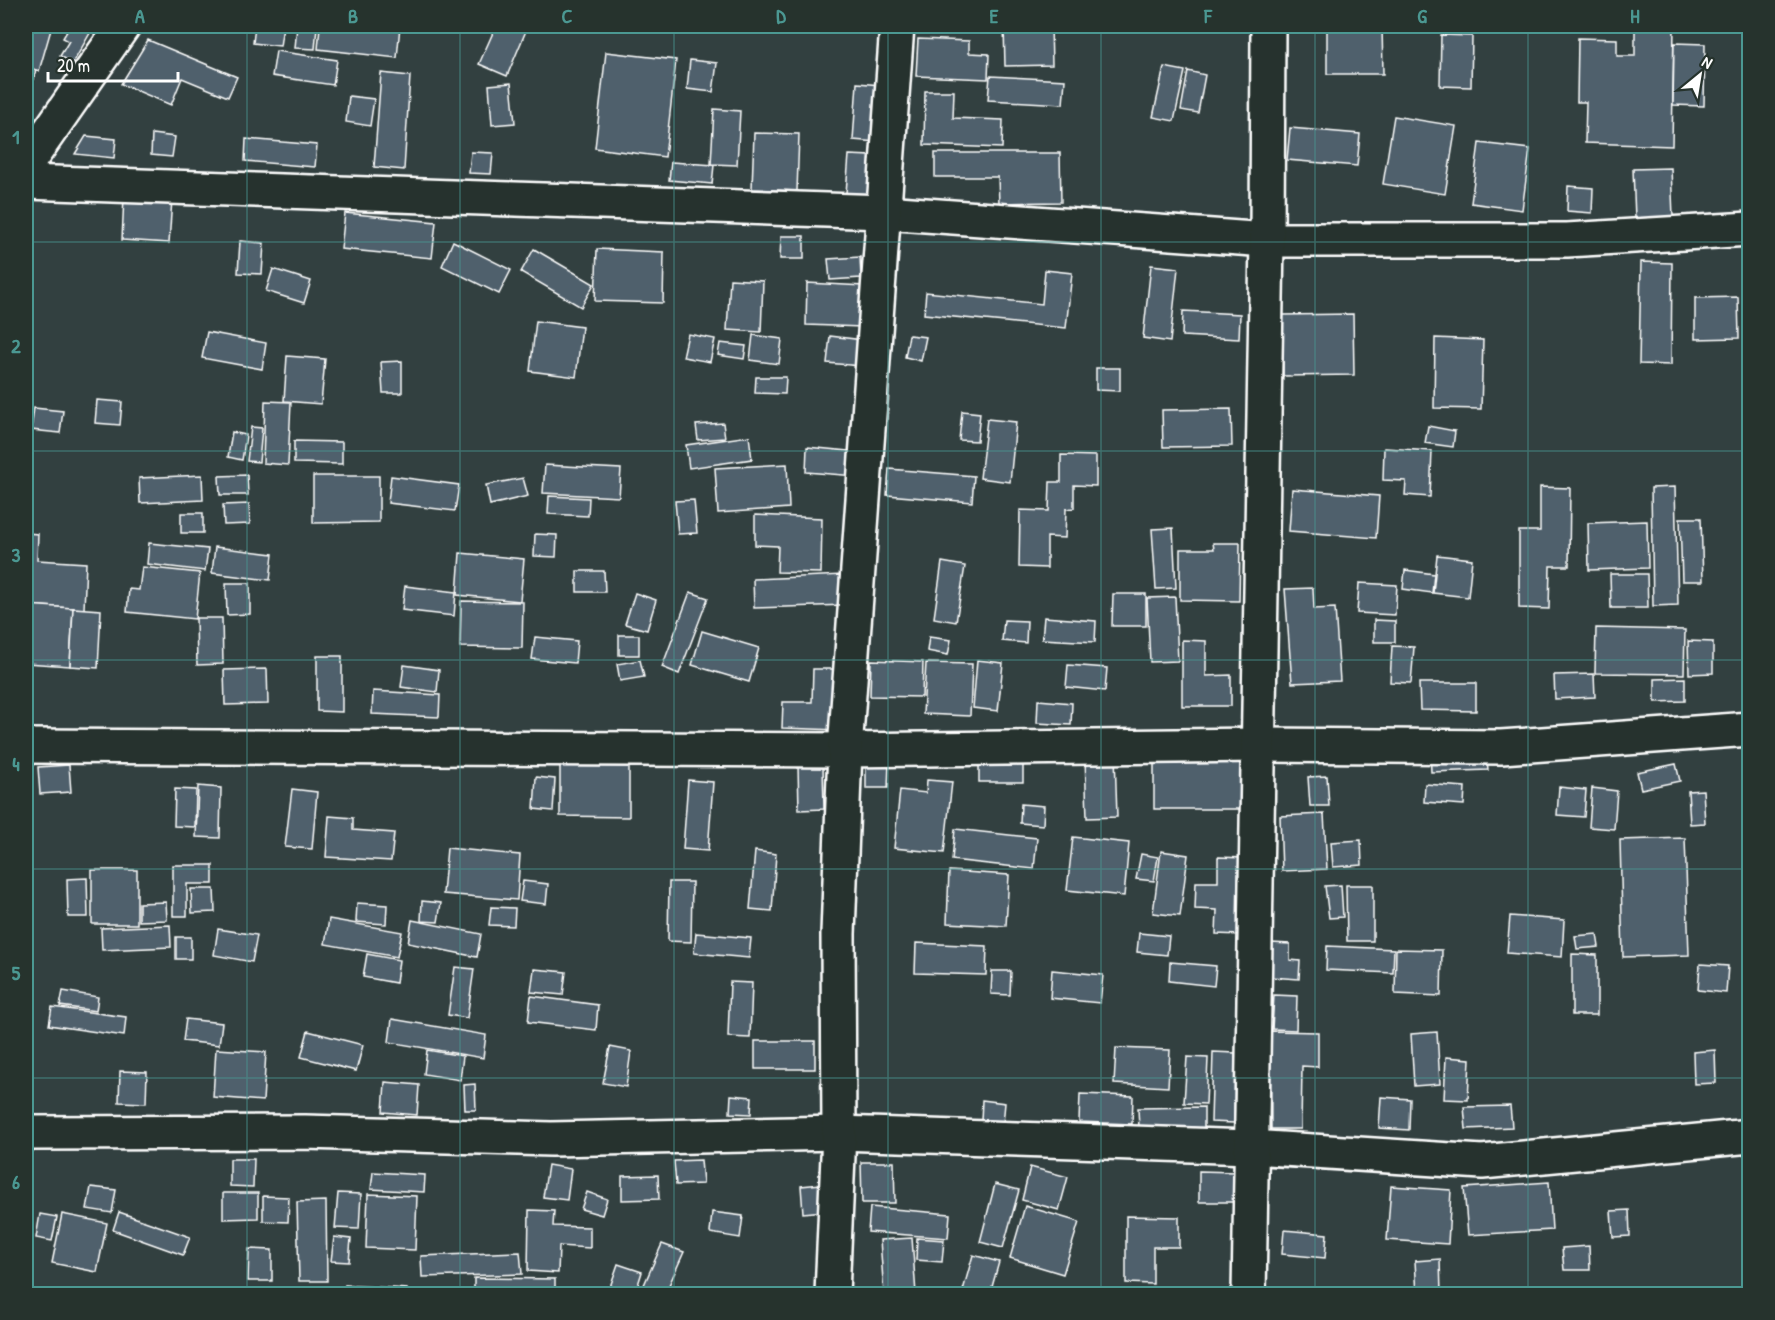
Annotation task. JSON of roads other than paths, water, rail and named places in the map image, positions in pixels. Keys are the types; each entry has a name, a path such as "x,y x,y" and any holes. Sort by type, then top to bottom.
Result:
{"street":[{"path":"26,165 123,26"},
{"path":"832,1294 839,1133 838,934 845,750 897,26"},
{"path":"1249,1294 1267,240 1268,26"},
{"path":"26,182 884,212 1267,240 1567,240 1749,230"},
{"path":"26,746 845,750 1258,745 1501,747 1749,729"},
{"path":"26,1133 305,1132 550,1139 839,1133 1250,1147 1482,1162 1749,1136"}]}
